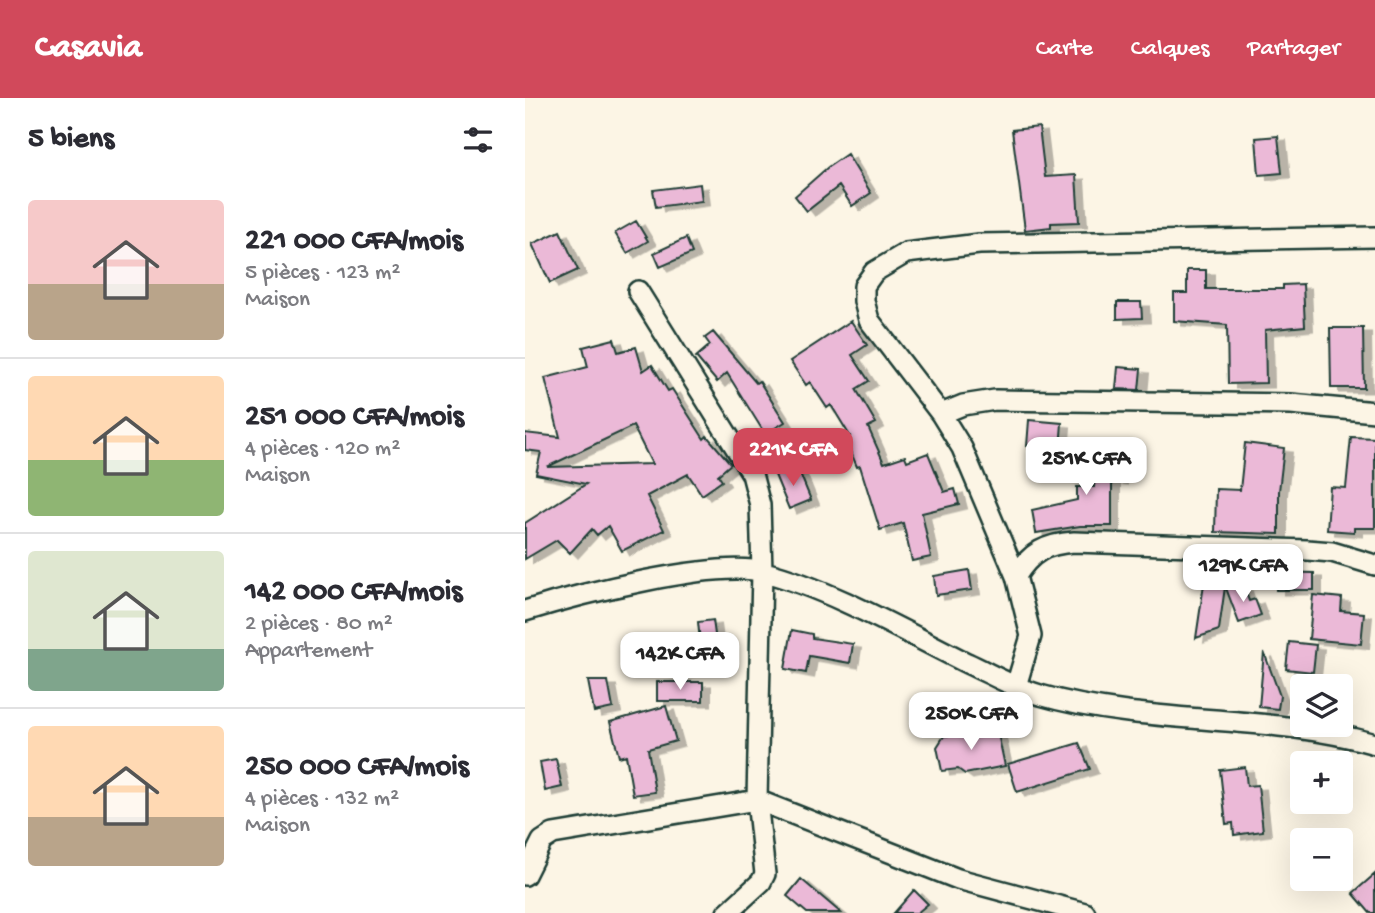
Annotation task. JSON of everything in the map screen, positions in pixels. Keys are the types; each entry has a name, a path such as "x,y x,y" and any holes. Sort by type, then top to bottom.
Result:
{"street":[{"path":"1016,686 1031,636 1016,576 983,494 941,414 869,320 864,301 864,286 874,272 906,253 979,244 1375,237"},
{"path":"638,291 752,474 760,505 762,571 757,800 765,874 761,882 727,913"},
{"path":"941,414 963,405 1007,400 1291,404 1375,412"},
{"path":"1016,576 1026,559 1037,550 1074,542 1307,550 1332,552 1375,565"},
{"path":"525,611 683,574 725,569 762,571 860,611 1016,686 1075,702 1171,717 1328,734 1375,744"},
{"path":"525,875 542,841 553,834 757,800 958,879 1086,913"}],"building":[{"path":"1039,127 1045,177 1076,175 1079,222 1051,223 1051,227 1025,230 1012,130"},
{"path":"1278,136 1282,173 1259,175 1256,138"},
{"path":"847,154 871,193 852,206 839,186 807,211 795,196"},
{"path":"700,184 702,201 656,207 653,190"},
{"path":"636,221 648,241 627,253 615,233"},
{"path":"560,231 578,270 550,283 532,244"},
{"path":"686,238 692,253 660,267 654,253"},
{"path":"1187,270 1206,270 1206,289 1283,289 1283,285 1303,284 1305,326 1265,330 1266,383 1228,384 1227,325 1174,321 1174,293 1187,293"},
{"path":"1117,302 1141,302 1142,318 1117,319"},
{"path":"851,321 867,345 852,355 869,381 856,389 876,423 868,427 884,463 905,456 907,461 928,453 944,492 955,489 959,504 922,513 931,557 912,561 903,523 880,530 860,466 857,467 845,438 850,436 831,405 827,408 810,382 806,385 790,361"},
{"path":"1330,328 1363,328 1364,388 1331,388"},
{"path":"713,332 756,383 759,381 785,422 765,434 727,373 717,382 696,357 710,345 705,338"},
{"path":"614,339 618,352 636,347 643,371 652,365 668,391 672,389 704,439 707,436 731,464 718,475 722,481 702,495 688,474 647,496 664,530 622,551 608,526 597,535 592,529 570,553 557,540 525,559 525,523 586,484 536,474 541,452 525,450 525,433 560,437 545,378 588,367 583,347","holes":["633,426 652,464 547,467"]},
{"path":"1118,367 1141,369 1139,390 1116,389"},
{"path":"1029,420 1062,423 1060,449 1027,446"},
{"path":"1351,437 1375,438 1375,528 1354,528 1354,532 1327,530 1330,487 1346,488"},
{"path":"1098,441 1122,443 1119,480 1112,479 1112,526 1080,526 1036,533 1032,510 1077,500 1077,487 1094,487"},
{"path":"1245,443 1284,448 1279,491 1279,534 1215,532 1216,489 1240,490"},
{"path":"797,466 811,500 789,509 775,475"},
{"path":"969,570 972,590 936,595 934,576"},
{"path":"1276,572 1314,573 1314,590 1276,590"},
{"path":"1204,584 1225,587 1219,630 1196,638"},
{"path":"1244,587 1249,601 1255,599 1261,615 1239,623 1226,588"},
{"path":"1313,595 1342,598 1341,611 1364,613 1361,644 1309,639"},
{"path":"713,620 717,649 701,651 698,622"},
{"path":"792,630 812,634 812,638 853,644 850,663 809,656 806,673 785,669"},
{"path":"1289,642 1316,645 1313,672 1286,669"},
{"path":"1264,652 1280,696 1278,709 1259,707"},
{"path":"588,681 608,681 613,708 594,712"},
{"path":"657,682 703,682 703,701 657,701"},
{"path":"666,706 676,741 648,749 655,792 633,795 626,755 619,757 610,722"},
{"path":"997,729 1005,766 965,774 958,769 942,771 937,747 944,736"},
{"path":"1079,743 1090,769 1017,792 1008,764"},
{"path":"556,759 562,787 545,791 540,762"},
{"path":"1245,767 1247,786 1258,785 1263,831 1234,835 1233,823 1226,824 1220,770"},
{"path":"1375,874 1375,913 1370,913 1353,893"},
{"path":"801,879 841,913 807,913 787,896"},
{"path":"914,890 928,904 917,913 894,913"}]}
